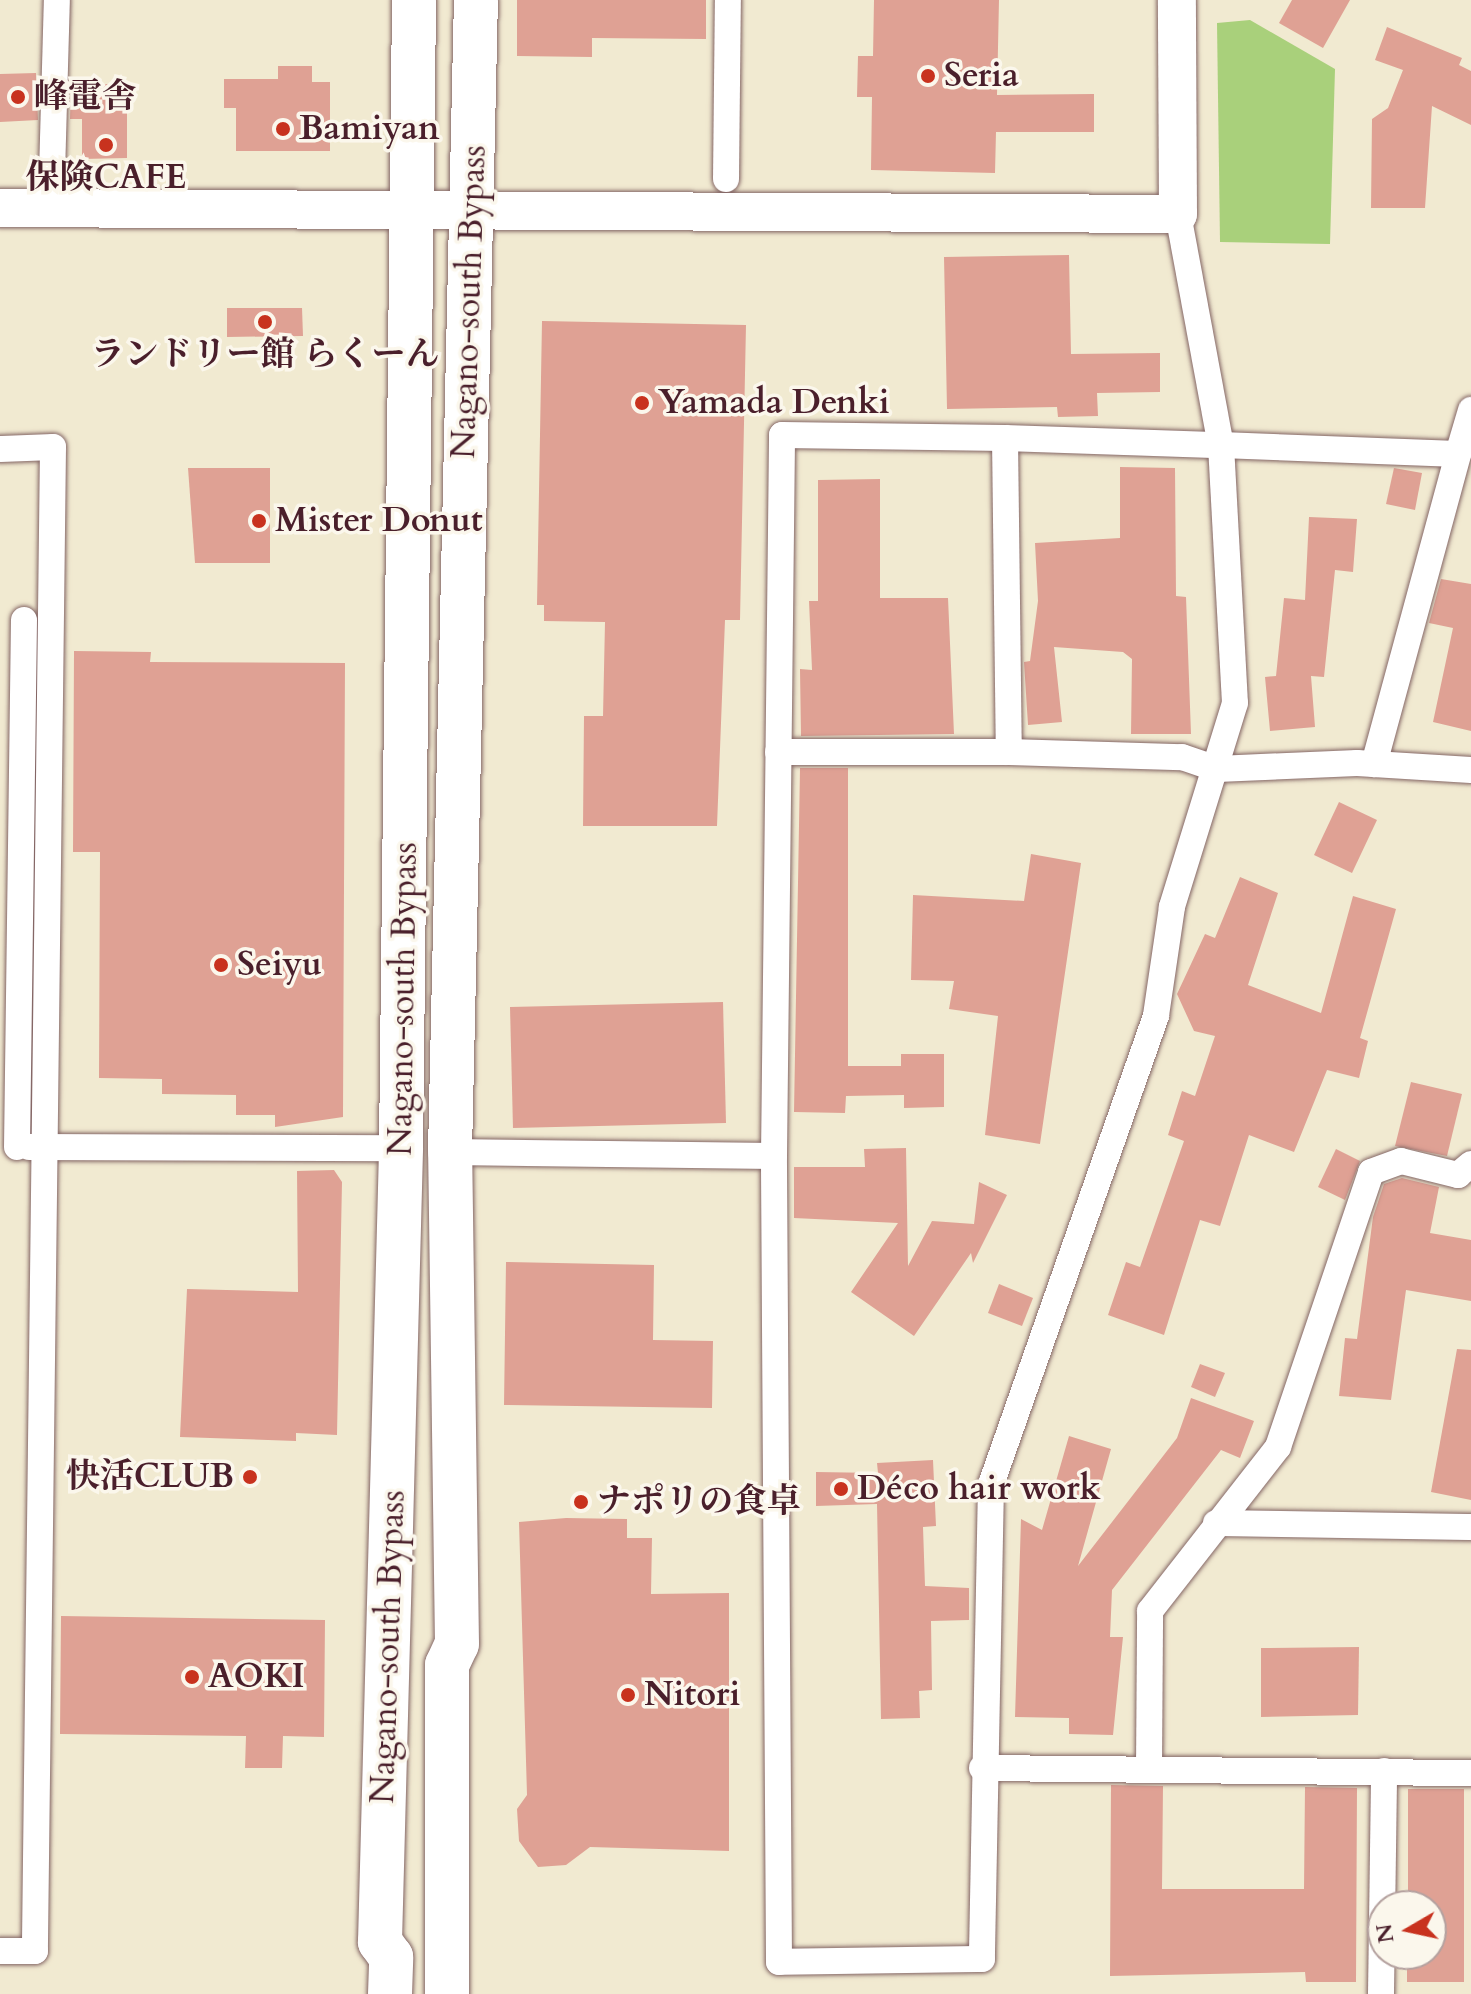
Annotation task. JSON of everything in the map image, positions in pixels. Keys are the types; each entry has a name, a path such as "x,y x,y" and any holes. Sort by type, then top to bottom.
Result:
{"highway":[{"name":"Nagano-south Bypass","path":"390,1994 391,1957 380,1942 401,1148 414,0"},
{"name":"Nagano-south Bypass","path":"447,1994 447,1665 457,1644 450,1152 476,0"},
{"path":"457,1644 466,1662 475,1994"},
{"path":"367,1994 368,1958 380,1942"}],"street":[{"path":"51,210 57,0"},
{"path":"726,179 728,0"},
{"path":"1177,0 1178,214 1221,445 1235,703 1172,907 1156,1016 991,1484 982,1768 982,1959 779,1962 774,1156 782,435 1005,438 1221,445 1458,454"},
{"path":"0,208 414,205 1178,214"},
{"path":"1374,764 1471,410"},
{"path":"1005,438 1009,752"},
{"path":"0,449 53,447 35,1951 0,1951"},
{"path":"24,620 8,1147 401,1148"},
{"path":"778,752 1009,752 1182,757 1217,769 1374,764 1471,770"},
{"path":"450,1152 774,1156"},
{"path":"1149,1769 1150,1611 1278,1447 1371,1172 1401,1161 1458,1175 1471,1164"},
{"path":"1216,1523 1471,1527"},
{"path":"982,1768 1471,1773"},
{"path":"1381,1994 1384,1771"}],"green space":[{"path":"1250,20 1335,69 1330,244 1220,242 1217,23"}],"building":[{"path":"517,0 706,0 706,39 592,38 592,57 517,56"},
{"name":"Seria","path":"874,0 999,0 997,95 1094,94 1094,132 996,132 995,173 871,170 872,97 857,97 858,56 873,56"},
{"path":"1292,0 1350,0 1323,48 1279,23"},
{"path":"1387,27 1462,58 1459,65 1471,71 1471,125 1432,106 1425,208 1371,208 1372,119 1388,108 1403,70 1375,60"},
{"name":"Bamiyan","path":"278,66 312,66 312,82 330,82 330,151 236,151 236,108 224,108 224,79 278,79"},
{"name":"峰電舎","path":"36,73 38,120 0,122 0,74"},
{"path":"71,84 127,84 127,158 82,159 82,119 70,119"},
{"path":"1069,255 1071,354 1160,353 1160,392 1097,393 1098,416 1058,417 1057,407 947,409 944,257"},
{"name":"ランドリー館 らくーん","path":"227,308 302,308 303,336 227,337"},
{"name":"Yamada Denki","path":"542,321 746,325 740,620 725,620 717,826 583,826 584,716 603,716 605,622 544,621 544,605 537,605"},
{"path":"1120,467 1175,468 1176,596 1186,597 1191,734 1131,734 1132,659 1123,652 1054,647 1062,722 1028,725 1024,662 1030,661 1038,601 1035,543 1120,538"},
{"path":"188,468 270,468 270,563 195,563"},
{"path":"1394,468 1422,473 1415,510 1386,504"},
{"path":"880,479 880,598 948,598 954,734 801,736 800,669 812,670 809,601 818,601 818,480"},
{"path":"1309,517 1357,519 1353,572 1335,570 1324,677 1311,676 1315,727 1270,731 1265,677 1276,676 1284,598 1305,600"},
{"path":"1441,579 1471,584 1471,731 1433,722 1453,628 1429,623"},
{"name":"Seiyu","path":"74,651 151,652 150,662 345,663 343,1117 275,1127 275,1115 236,1115 236,1095 162,1094 162,1079 99,1078 100,852 73,852"},
{"path":"800,768 848,768 848,1066 901,1066 901,1054 944,1054 944,1107 904,1108 904,1095 846,1096 845,1113 794,1112"},
{"path":"1339,802 1377,820 1352,873 1314,855"},
{"path":"1031,854 1081,863 1040,1144 985,1135 998,1016 949,1009 954,981 911,980 913,895 1024,901"},
{"path":"1240,877 1278,893 1248,985 1321,1013 1353,896 1396,909 1360,1038 1368,1041 1359,1078 1327,1070 1294,1152 1249,1135 1220,1226 1200,1220 1164,1335 1108,1315 1126,1262 1140,1267 1184,1141 1168,1135 1182,1091 1195,1096 1215,1036 1194,1031 1177,994 1205,934 1215,938"},
{"path":"723,1002 726,1123 513,1128 510,1007"},
{"path":"1411,1082 1462,1094 1447,1156 1395,1146"},
{"path":"906,1148 908,1266 932,1221 974,1224 979,1182 1007,1195 973,1263 971,1253 914,1336 851,1292 898,1223 794,1218 794,1167 865,1167 864,1149"},
{"path":"1336,1149 1360,1161 1345,1200 1318,1187"},
{"path":"334,1170 342,1182 337,1435 296,1433 296,1441 180,1437 187,1289 298,1292 297,1171"},
{"path":"1402,1178 1439,1187 1430,1233 1471,1240 1471,1301 1406,1290 1391,1400 1339,1396 1345,1338 1357,1339 1373,1217 1384,1184"},
{"path":"506,1262 654,1265 653,1340 713,1341 712,1408 504,1405"},
{"path":"999,1284 1033,1298 1022,1326 988,1313"},
{"path":"1457,1349 1471,1350 1471,1500 1431,1492"},
{"path":"1200,1364 1225,1373 1215,1397 1191,1387"},
{"path":"1191,1398 1254,1421 1240,1458 1221,1450 1112,1590 1110,1637 1123,1637 1113,1735 1069,1734 1069,1718 1015,1717 1021,1519 1042,1530 1069,1436 1111,1449 1078,1566 1177,1438"},
{"path":"933,1460 936,1526 923,1527 925,1586 969,1588 969,1620 931,1621 932,1690 919,1691 920,1718 881,1719 877,1504 816,1506 816,1472 878,1473 877,1463"},
{"name":"Nitori","path":"566,1518 627,1519 627,1538 652,1538 651,1594 729,1593 729,1851 590,1847 566,1865 538,1867 519,1841 517,1809 527,1795 519,1522"},
{"name":"AOKI","path":"61,1616 325,1620 324,1737 283,1736 282,1768 245,1768 246,1736 60,1734"},
{"path":"1359,1647 1358,1715 1261,1717 1261,1648"},
{"path":"1111,1785 1163,1786 1162,1889 1304,1889 1305,1787 1357,1788 1356,1982 1306,1982 1305,1972 1110,1976"},
{"path":"1408,1789 1464,1789 1464,1982 1407,1982 1407,1970 1447,1970 1447,1890 1408,1890"}],"place":[{"name":"Seria","path":"928,76"},
{"name":"峰電舎","path":"18,97"},
{"name":"Bamiyan","path":"283,129"},
{"name":"保険CAFE","path":"106,145"},
{"name":"ランドリー館 らくーん","path":"265,322"},
{"name":"Yamada Denki","path":"642,403"},
{"name":"Mister Donut","path":"259,521"},
{"name":"Seiyu","path":"221,965"},
{"name":"快活CLUB","path":"250,1477"},
{"name":"Déco hair work","path":"841,1489"},
{"name":"ナポリの食卓","path":"581,1502"},
{"name":"AOKI","path":"192,1677"},
{"name":"Nitori","path":"628,1695"}]}
